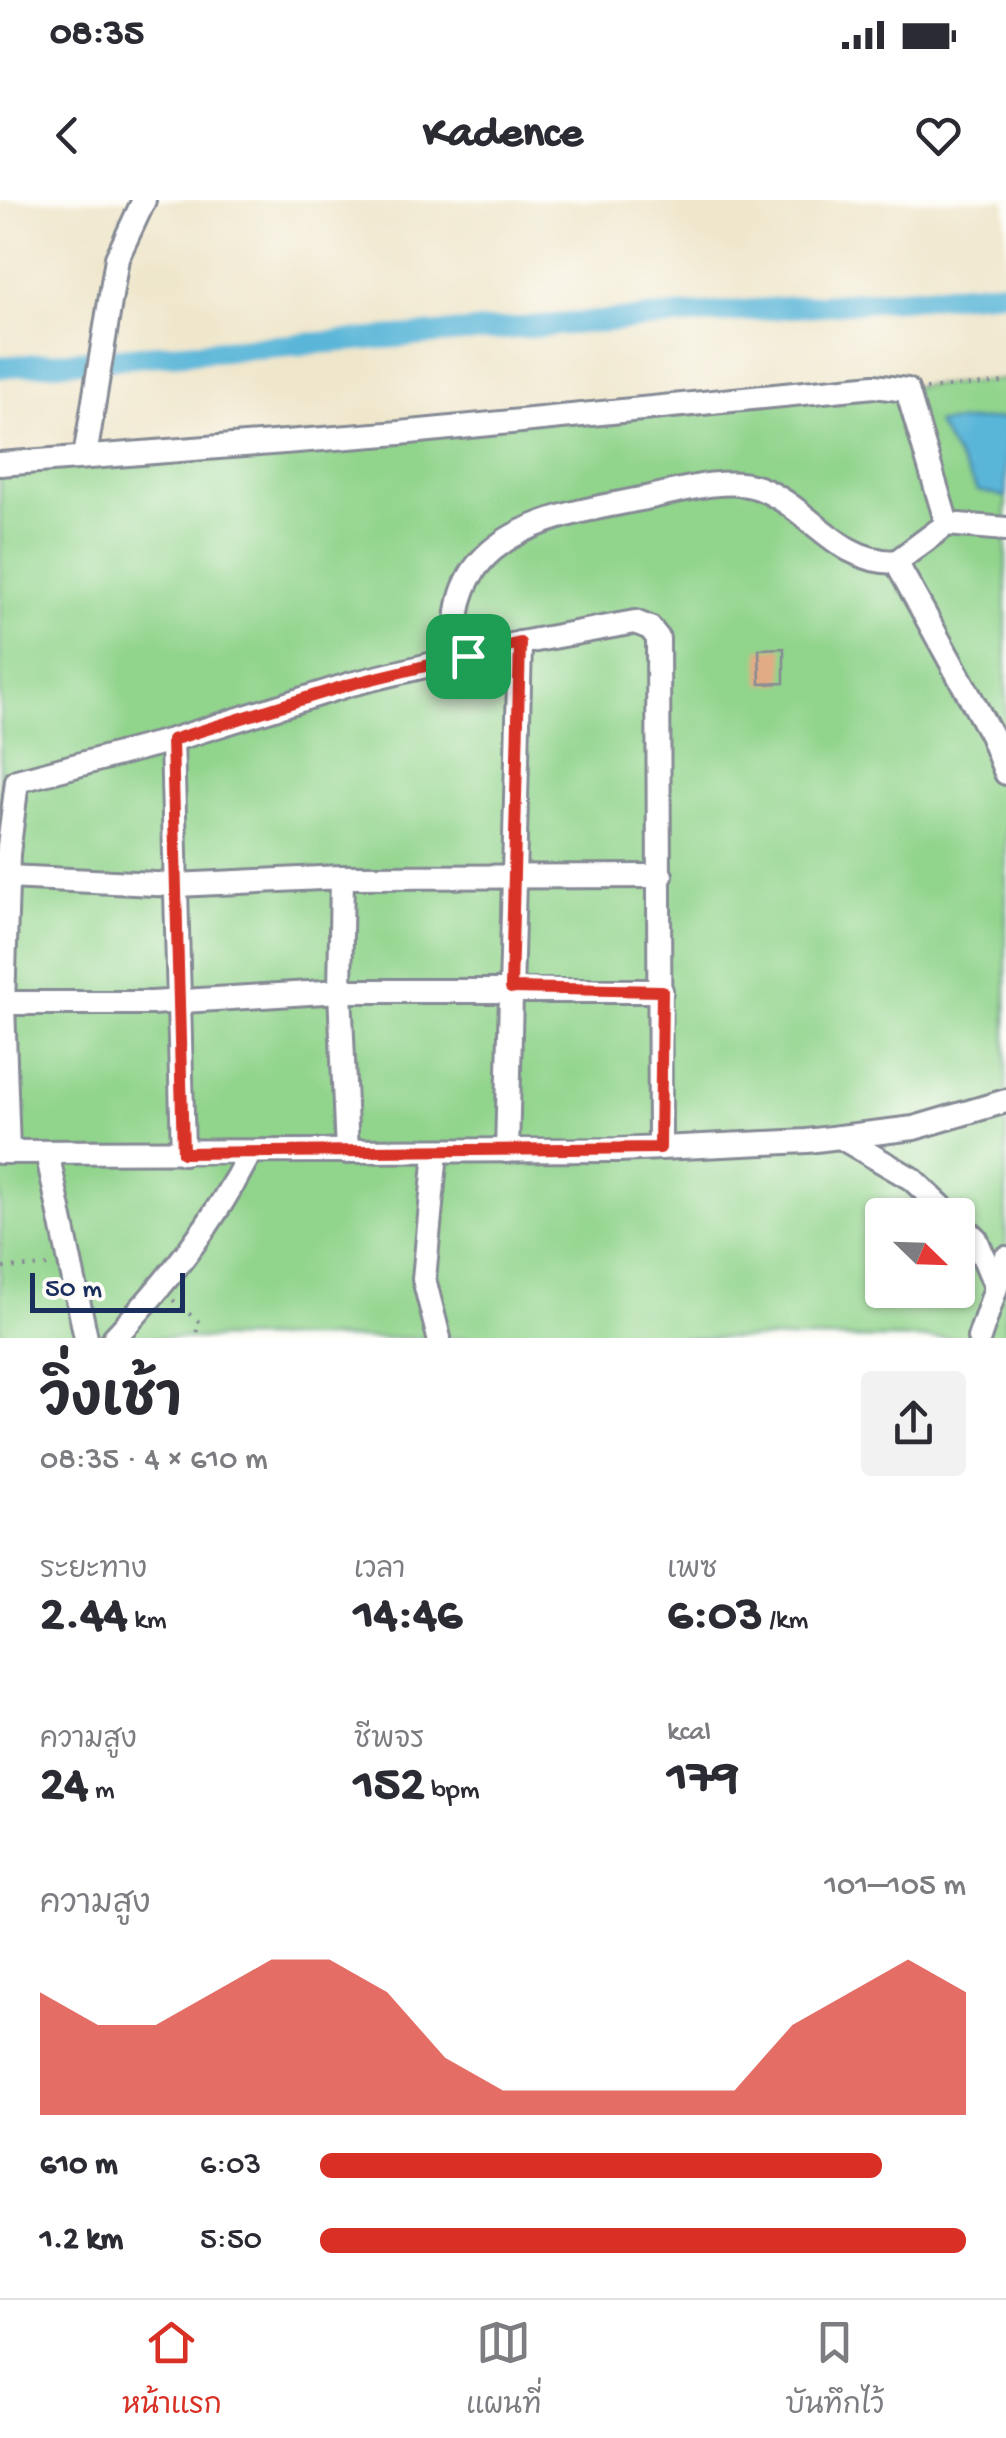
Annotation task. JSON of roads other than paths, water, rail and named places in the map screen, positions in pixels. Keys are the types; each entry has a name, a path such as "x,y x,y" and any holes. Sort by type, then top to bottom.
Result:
{"street":[{"path":"85,458 117,258 144,200"},
{"path":"0,464 400,433 874,386 907,390 948,524"},
{"path":"468,656 457,615 468,580 490,552 524,528 567,514 703,486 756,487 790,506 855,556 896,562 948,524 1006,528"},
{"path":"896,562 992,736 1006,773"},
{"path":"660,1148 658,638 650,628 635,622 520,643 351,684 172,740 17,780 12,798 1,1003 4,1152 660,1148 840,1137 914,1128 1006,1102"},
{"path":"508,1151 520,643"},
{"path":"172,740 182,1001 183,1153"},
{"path":"8,877 176,885 342,878 661,876"},
{"path":"342,878 340,991 347,1152"},
{"path":"1,1003 182,1001 340,991 662,991"},
{"path":"840,1137 912,1179 932,1198"},
{"path":"47,1152 86,1338"},
{"path":"436,1152 424,1280 440,1338"},
{"path":"114,1338 160,1288 225,1201 250,1153"},
{"path":"975,1238 996,1287"},
{"path":"978,1338 1006,1258"}],"water":[{"path":"1006,418 1006,497 978,491 936,423"}],"waterway":[{"path":"0,367 1006,291"}]}
